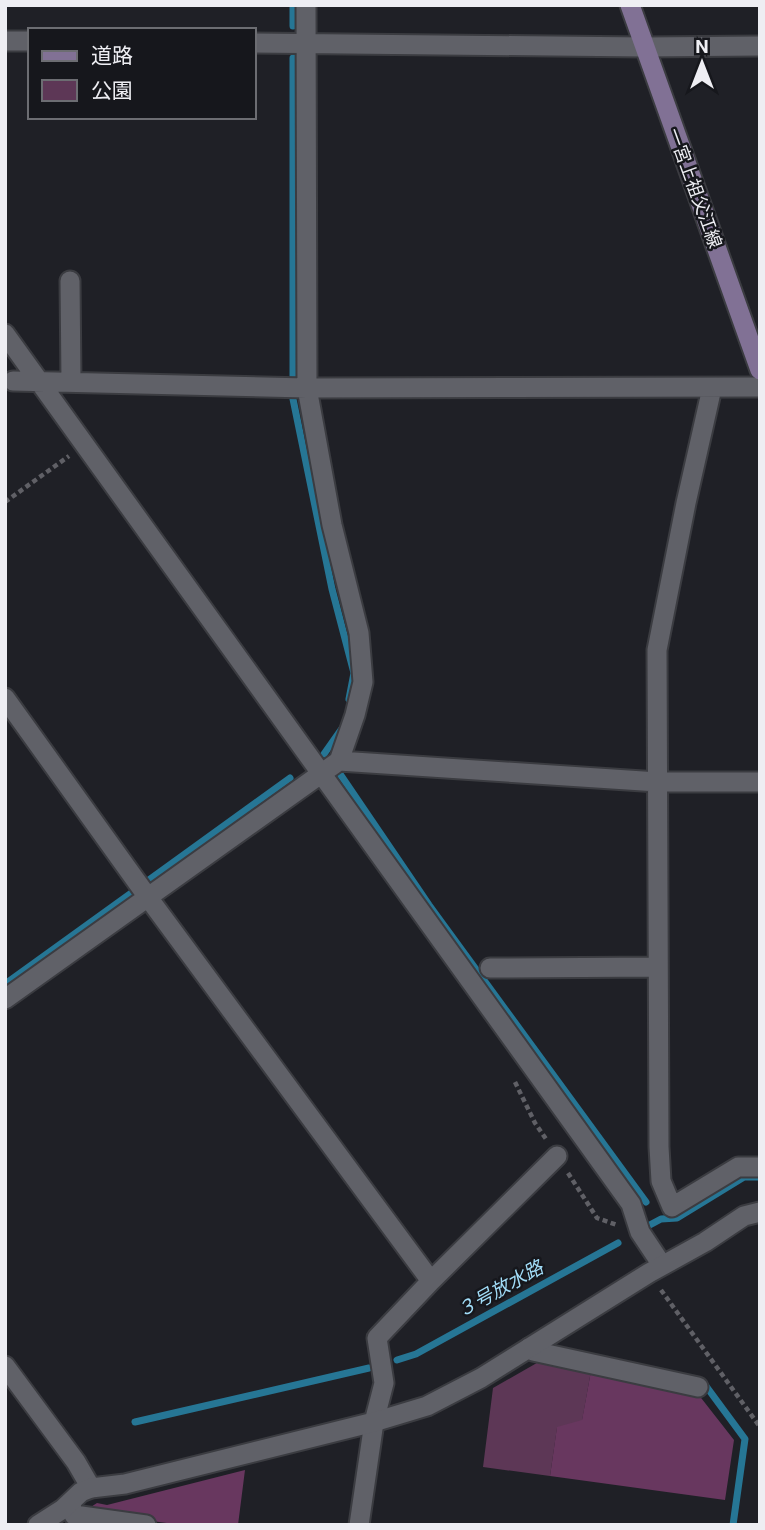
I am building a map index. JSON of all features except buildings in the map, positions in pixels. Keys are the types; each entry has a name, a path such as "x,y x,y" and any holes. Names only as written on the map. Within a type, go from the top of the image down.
{"main road":[{"name":"一宮上祖父江線","path":"630,5 754,336 760,370"}],"street":[{"path":"5,999 339,761 355,715 363,682 359,633 332,526 307,388 306,5"},
{"path":"5,41 28,41"},
{"path":"256,43 760,46"},
{"path":"70,281 71,381"},
{"path":"5,334 631,1204 655,1269"},
{"path":"13,381 307,388 760,387"},
{"path":"712,388 657,650 661,1181 672,1207 738,1167 760,1167"},
{"path":"5,698 147,897 431,1281"},
{"path":"339,761 658,782 760,782"},
{"path":"490,968 659,967"},
{"path":"359,1525 374,1422 384,1382 377,1338 557,1156"},
{"path":"38,1525 90,1488 125,1484 374,1422 427,1406 481,1378 744,1216 760,1212"},
{"path":"529,1348 698,1387"},
{"path":"5,1366 76,1462 90,1488"},
{"path":"70,1503 74,1515 146,1525"}],"path":[{"path":"5,502 69,456"},
{"path":"655,1269 760,1427"}],"green space":[{"path":"542,1360 591,1371 582,1421 557,1428 550,1476 483,1467 493,1388"}],"shaded area":[{"path":"591,1371 698,1394 734,1440 725,1500 550,1476 557,1427 582,1420"},
{"path":"245,1470 238,1525 182,1525 83,1512 97,1503 107,1505"}],"waterway":[{"path":"293,5 293,26"},
{"path":"293,58 293,376"},
{"path":"293,399 332,589 354,673 349,699"},
{"path":"324,754 343,727"},
{"path":"340,774 429,905 646,1202"},
{"path":"146,882 290,778"},
{"path":"5,984 134,891"},
{"name":"３号放水路","path":"646,1227 661,1219 677,1218 744,1177 760,1177"},
{"name":"３号放水路","path":"397,1360 416,1354 618,1243"},
{"name":"３号放水路","path":"135,1422 369,1368"},
{"path":"703,1382 745,1439 733,1525"}]}
